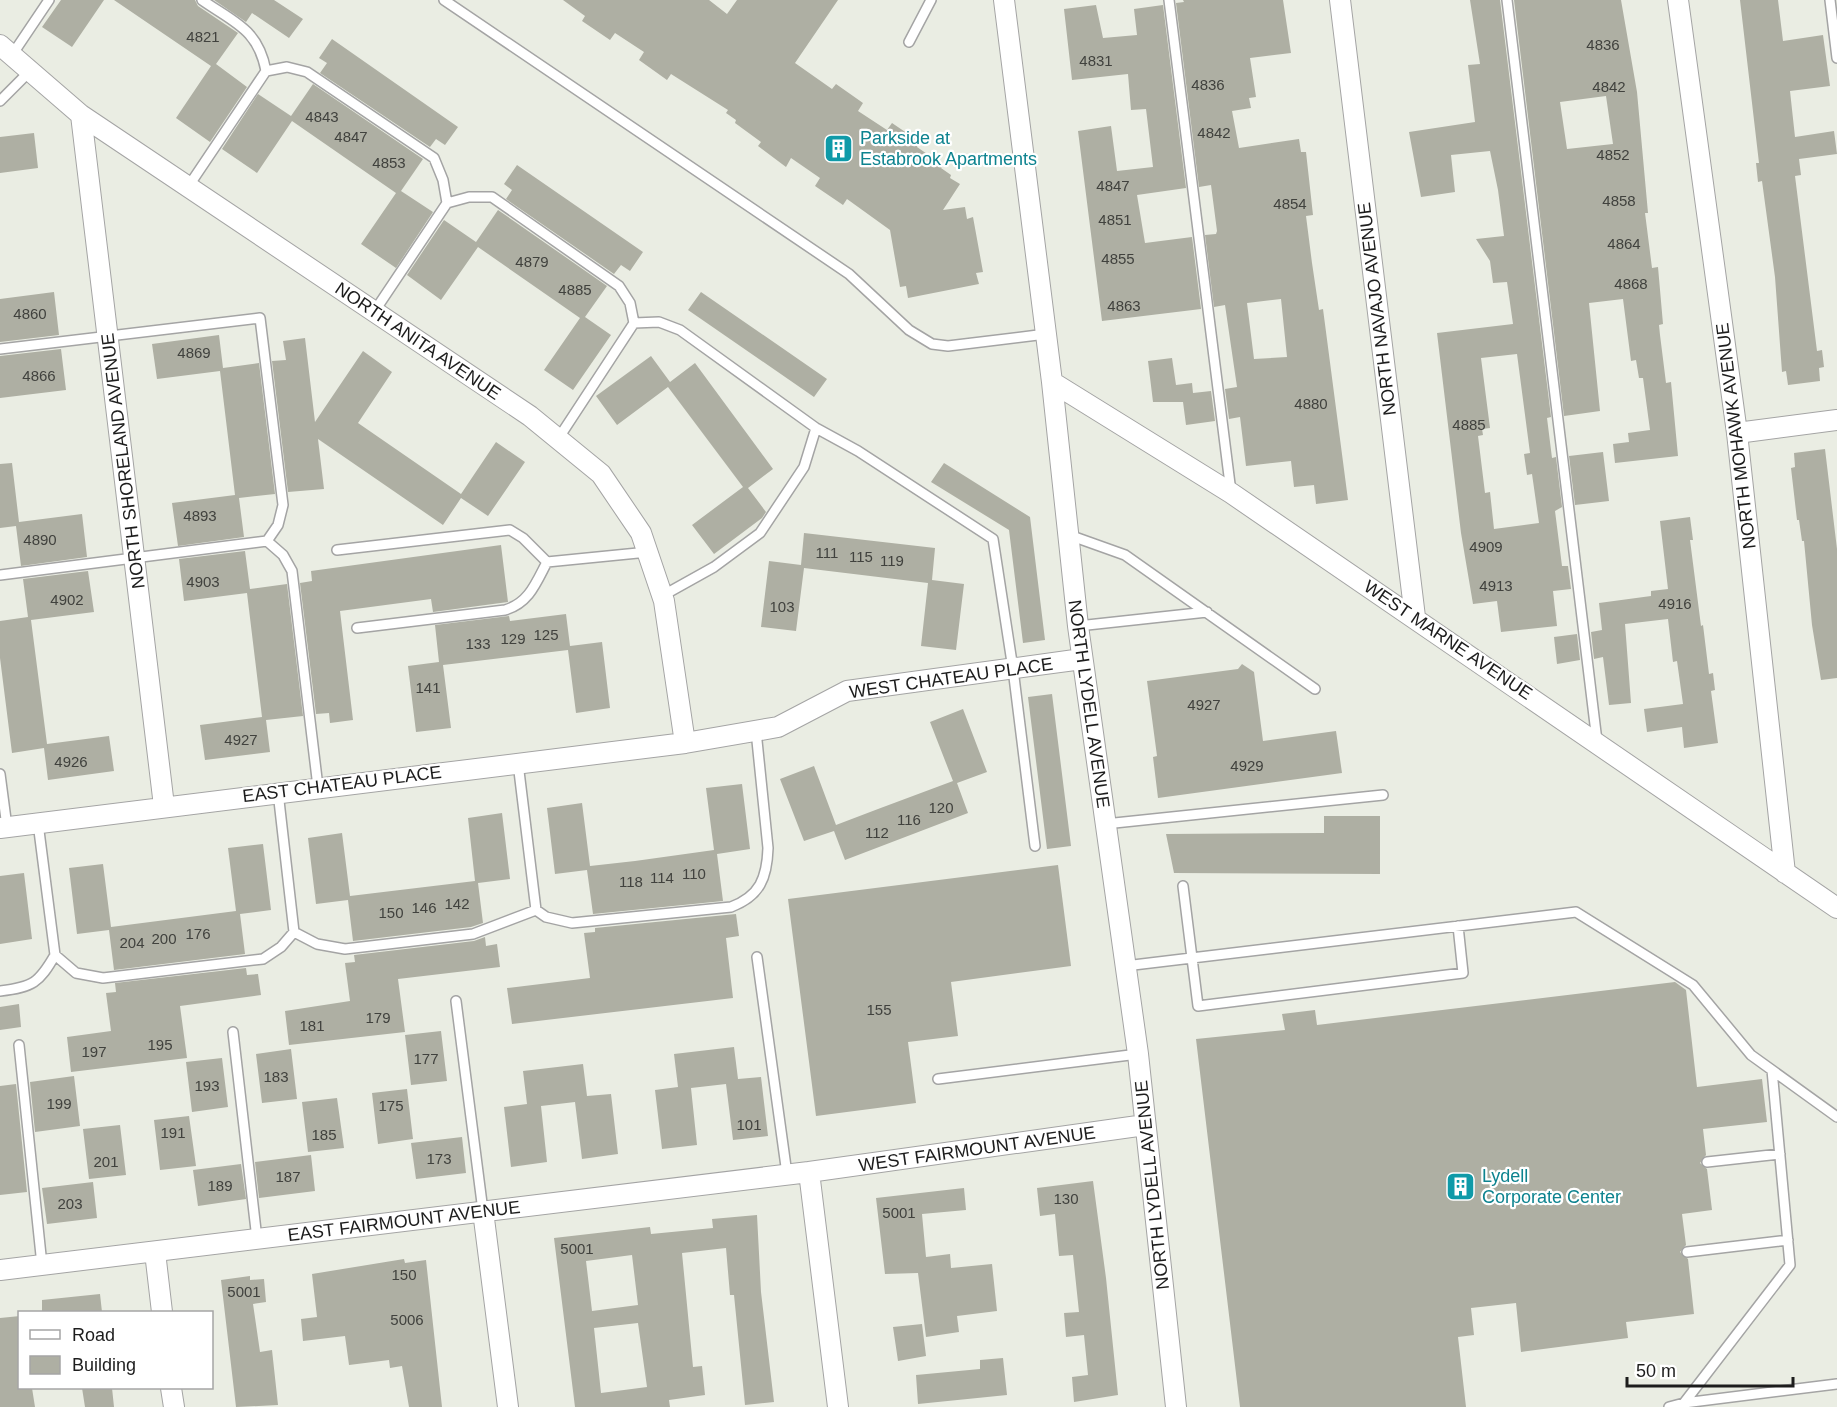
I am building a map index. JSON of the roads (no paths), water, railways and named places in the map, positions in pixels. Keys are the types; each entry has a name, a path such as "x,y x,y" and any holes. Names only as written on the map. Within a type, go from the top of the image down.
{"street":[{"name":"NORTH LYDELL AVENUE","path":"1004,0 1052,382 1082,659 1138,1054 1176,1407"},
{"name":"NORTH NAVAJO AVENUE","path":"1340,0 1415,617"},
{"name":"NORTH MOHAWK AVENUE","path":"1678,0 1737,433 1785,873"},
{"name":"NORTH ANITA AVENUE","path":"6,50 81,116 530,416 601,474 641,533 662,596 685,743"},
{"name":"NORTH SHORELAND AVENUE","path":"81,116 165,806"},
{"name":"WEST MARNE AVENUE","path":"1052,382 1232,493 1837,908"},
{"path":"1737,433 1837,420"},
{"name":"WEST CHATEAU PLACE","path":"685,743 778,727 847,691 1082,659"},
{"name":"EAST CHATEAU PLACE","path":"3,827 685,743"},
{"name":"WEST FAIRMOUNT AVENUE","path":"808,1172 1145,1125"},
{"path":"808,1172 838,1407"},
{"name":"EAST FAIRMOUNT AVENUE","path":"0,1270 808,1172"},
{"path":"483,1211 508,1407"},
{"path":"154,1252 162,1311"},
{"path":"171,1389 174,1407"}],"lane":[{"path":"6,50 49,0"},
{"path":"188,187 266,71 263,52 254,36 202,0"},
{"path":"444,0 849,274 909,330 932,344 948,346 1046,334"},
{"path":"909,42 931,0"},
{"path":"1169,0 1232,493"},
{"path":"1507,0 1597,743"},
{"path":"1830,0 1837,58"},
{"path":"266,71 287,68 307,72 434,158 443,180 447,203"},
{"path":"0,101 30,71"},
{"path":"374,312 447,203 469,197 492,197 619,286 630,303 634,322 558,439"},
{"path":"0,349 261,318 284,505 278,525 267,541"},
{"path":"634,322 659,322 680,330 816,428 858,451 993,539 1013,669 1035,846"},
{"path":"662,596 714,567 760,533 804,467 816,428"},
{"path":"337,550 510,530 523,538 547,562"},
{"path":"1069,536 1125,555 1315,689"},
{"path":"0,575 267,541 283,555 292,571 318,787"},
{"path":"547,562 648,552"},
{"path":"357,628 505,610 519,606 534,587 547,562"},
{"path":"1078,626 1207,612"},
{"path":"518,763 536,910 546,917 572,923 731,907 754,896 768,864 756,731"},
{"path":"0,774 3,827"},
{"path":"56,955 76,973 103,978 263,959 281,947 294,932 278,792"},
{"path":"1106,824 1383,795"},
{"path":"0,991 18,988 42,977 56,955 38,823"},
{"path":"1183,886 1198,1006 1463,973 1458,926"},
{"path":"294,932 317,944 345,949 473,934 536,910"},
{"path":"1125,966 1576,912 1693,985 1751,1055 1837,1117"},
{"path":"757,957 787,1174"},
{"path":"456,1001 483,1211"},
{"path":"233,1032 257,1239"},
{"path":"19,1045 42,1265"},
{"path":"938,1079 1138,1054"},
{"path":"1684,1403 1790,1265 1772,1070"},
{"path":"1707,1162 1780,1154"},
{"path":"1687,1251 1788,1240"},
{"path":"1669,1407 1684,1403 1837,1384"}],"place":[{"name":"Parkside at Estabrook Apartments","path":"839,148"},
{"name":"Lydell Corporate Center","path":"1461,1186"}]}
